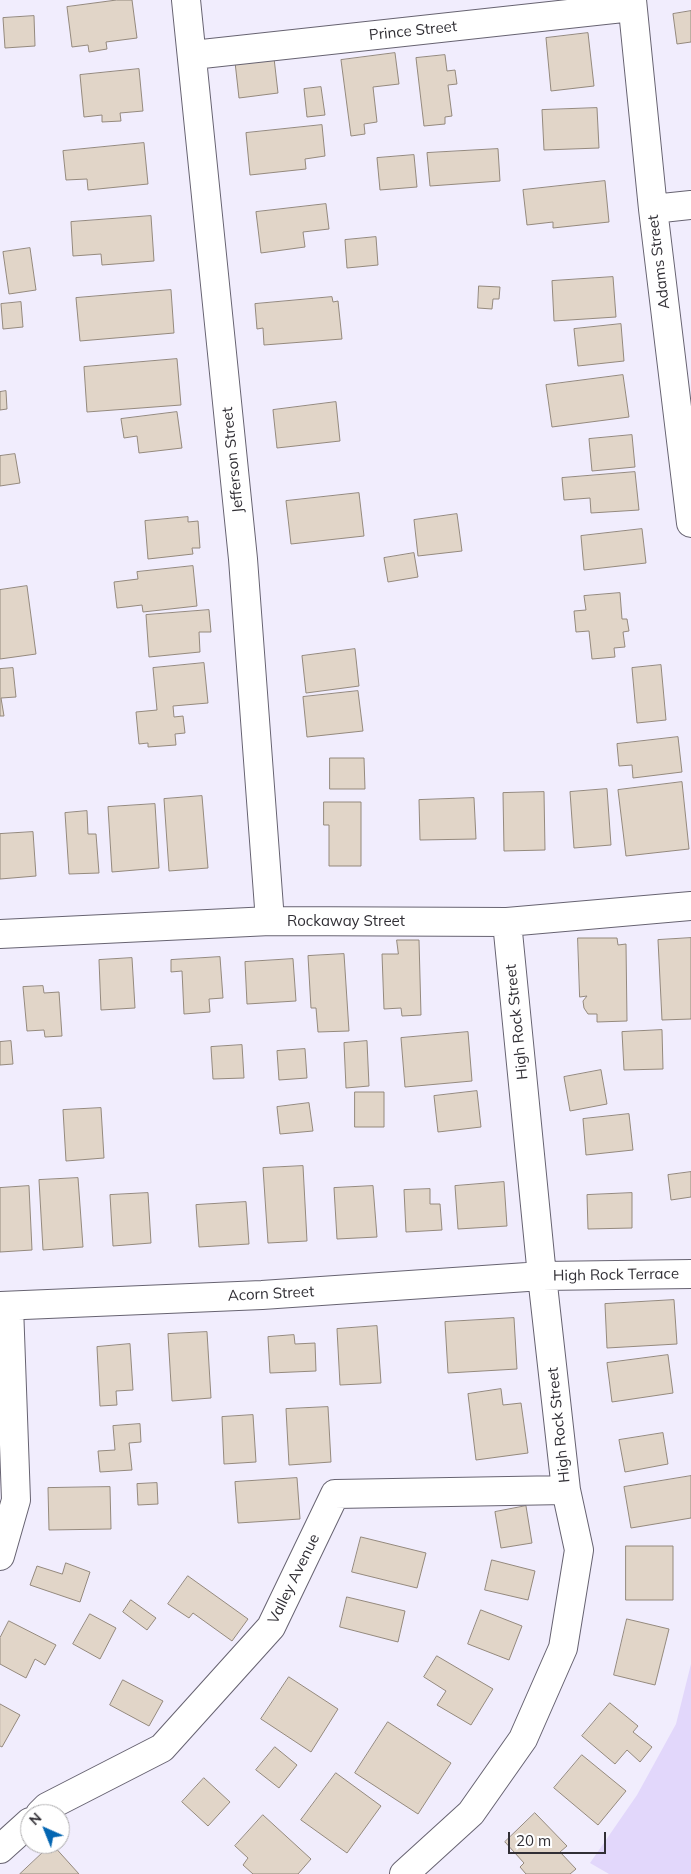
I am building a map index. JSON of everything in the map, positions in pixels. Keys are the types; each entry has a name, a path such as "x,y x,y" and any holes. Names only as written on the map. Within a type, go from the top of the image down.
{"street":[{"name":"Jefferson Street","path":"186,0 243,559 270,921"},
{"name":"Prince Street","path":"192,55 632,3"},
{"name":"Adams Street","path":"632,3 653,209 691,523"},
{"path":"653,209 691,205"},
{"name":"Rockaway Street","path":"0,934 270,921 507,922 691,906"},
{"name":"High Rock Street","path":"404,1874 471,1813 523,1738 563,1648 579,1550 566,1490 542,1276 507,922"},
{"name":"High Rock Terrace","path":"542,1276 691,1274"},
{"name":"Acorn Street","path":"5,1306 262,1295 542,1276"},
{"path":"0,1556 16,1500 5,1306"},
{"name":"Valley Avenue","path":"53,1804 162,1748 271,1627 335,1494 566,1490"},
{"path":"0,1849 20,1831"}],"shaded area":[{"path":"691,1664 691,1874 609,1874 590,1863 637,1795 676,1724"}],"building":[{"path":"117,0 132,0 137,38 106,42 107,49 89,52 88,45 72,47 67,7"},
{"path":"691,11 691,42 677,44 673,14"},
{"path":"34,16 35,46 5,48 3,18"},
{"path":"588,33 594,86 551,91 546,38"},
{"path":"395,53 399,84 373,87 377,122 364,124 365,134 351,136 341,60"},
{"path":"445,55 447,71 455,70 457,84 448,85 452,116 445,117 445,124 424,126 416,58"},
{"path":"274,58 278,93 239,98 235,62"},
{"path":"139,69 143,111 120,113 121,121 102,122 102,115 84,117 80,75"},
{"path":"321,87 325,115 307,117 304,89"},
{"path":"597,108 599,148 544,150 542,110"},
{"path":"322,125 325,156 305,159 306,169 250,175 246,133"},
{"path":"144,143 148,184 88,190 87,179 66,180 63,151"},
{"path":"498,149 500,181 430,186 427,153"},
{"path":"414,155 417,187 380,190 377,158"},
{"path":"605,181 609,222 553,228 553,222 527,225 523,190"},
{"path":"326,204 329,229 303,232 305,247 261,253 256,212"},
{"path":"151,216 154,261 102,265 101,254 73,256 71,222"},
{"path":"376,237 378,265 347,268 345,240"},
{"path":"30,248 36,290 9,294 3,252"},
{"path":"613,277 616,317 554,321 552,281"},
{"path":"479,286 500,287 499,299 493,299 492,309 478,308"},
{"path":"171,290 174,333 80,341 76,298"},
{"path":"332,297 333,302 338,301 342,339 264,345 263,328 257,329 255,304"},
{"path":"21,302 23,327 3,329 1,304"},
{"path":"621,324 624,361 578,366 574,329"},
{"path":"177,359 181,405 87,412 84,367"},
{"path":"623,375 629,417 552,427 546,385"},
{"path":"6,391 7,409 0,410 0,392"},
{"path":"336,402 340,441 277,448 273,410"},
{"path":"177,412 182,448 139,453 137,436 124,438 121,419"},
{"path":"632,435 635,467 592,471 589,439"},
{"path":"15,454 20,483 0,486 0,456"},
{"path":"635,472 639,510 591,513 590,498 564,500 562,478"},
{"path":"359,493 364,536 291,544 286,501"},
{"path":"457,514 462,551 418,556 414,520"},
{"path":"188,517 188,522 198,521 200,548 192,548 193,554 148,559 145,521"},
{"path":"642,529 646,563 584,570 581,536"},
{"path":"414,553 418,577 388,582 384,558"},
{"path":"193,566 197,606 143,612 142,605 117,608 114,582 138,579 137,572"},
{"path":"27,586 36,654 0,659 0,590"},
{"path":"620,593 622,619 627,619 629,631 623,632 625,647 614,648 615,657 592,659 589,631 576,632 574,611 586,610 584,596"},
{"path":"209,610 211,632 199,632 200,652 149,657 146,615"},
{"path":"355,649 359,686 306,693 302,656"},
{"path":"204,663 208,703 173,706 174,717 183,716 185,733 175,734 176,745 148,747 148,743 139,744 136,712 157,710 153,668"},
{"path":"661,665 666,720 637,723 632,668"},
{"path":"13,668 16,697 1,698 4,716 0,716 0,669"},
{"path":"358,691 363,731 307,737 303,697"},
{"path":"678,737 682,772 633,778 632,765 619,766 617,744"},
{"path":"330,758 364,758 365,789 330,789"},
{"path":"682,782 689,849 626,856 618,790"},
{"path":"607,789 611,845 574,848 570,792"},
{"path":"544,792 545,850 504,851 503,793"},
{"path":"202,796 208,868 169,871 164,799"},
{"path":"474,798 476,839 420,840 419,800"},
{"path":"324,802 361,802 361,866 329,866 329,825 324,825"},
{"path":"155,804 159,868 112,872 108,807"},
{"path":"87,811 88,834 96,834 99,873 69,874 65,813"},
{"path":"33,832 36,876 0,879 0,834"},
{"path":"578,938 617,938 618,945 626,944 627,1021 597,1022 597,1014 588,1014 584,1008 583,1001 587,996 580,997"},
{"path":"691,938 691,1019 662,1020 658,940"},
{"path":"397,940 419,940 421,1015 402,1016 401,1008 384,1009 382,954 398,954"},
{"path":"344,954 349,1031 318,1032 316,1008 311,1008 308,956"},
{"path":"220,957 223,998 209,999 210,1012 184,1014 182,971 171,972 171,960"},
{"path":"132,958 135,1008 101,1010 99,960"},
{"path":"293,959 296,1001 247,1004 245,962"},
{"path":"43,986 44,993 59,992 62,1036 45,1037 44,1030 27,1031 23,987"},
{"path":"662,1030 663,1069 624,1070 622,1032"},
{"path":"468,1032 472,1081 405,1087 401,1038"},
{"path":"11,1041 13,1064 0,1065 0,1042"},
{"path":"367,1041 369,1086 346,1088 344,1043"},
{"path":"242,1045 244,1078 213,1079 211,1047"},
{"path":"305,1049 307,1078 279,1080 277,1051"},
{"path":"601,1070 607,1104 570,1111 564,1077"},
{"path":"477,1091 481,1127 438,1132 434,1096"},
{"path":"355,1092 384,1092 384,1127 355,1127"},
{"path":"309,1103 313,1131 280,1134 277,1107"},
{"path":"101,1108 104,1158 66,1161 63,1110"},
{"path":"629,1114 633,1150 586,1155 583,1119"},
{"path":"303,1166 307,1241 268,1243 263,1168"},
{"path":"691,1172 691,1197 671,1200 668,1175"},
{"path":"78,1178 83,1247 43,1250 39,1180"},
{"path":"504,1182 507,1226 458,1229 455,1186"},
{"path":"29,1186 32,1250 0,1252 0,1188"},
{"path":"373,1186 377,1237 337,1239 334,1188"},
{"path":"430,1189 430,1204 440,1204 442,1230 406,1232 404,1190"},
{"path":"148,1193 151,1243 113,1246 110,1195"},
{"path":"632,1193 632,1228 588,1229 587,1195"},
{"path":"246,1202 249,1244 199,1247 196,1205"},
{"path":"674,1300 677,1344 607,1348 605,1304"},
{"path":"514,1318 517,1369 448,1373 445,1322"},
{"path":"377,1326 381,1383 340,1385 337,1329"},
{"path":"207,1332 211,1398 172,1401 168,1334"},
{"path":"294,1335 295,1344 315,1343 316,1371 270,1373 268,1337"},
{"path":"130,1344 133,1390 116,1391 117,1405 100,1406 97,1347"},
{"path":"668,1355 673,1393 612,1402 607,1363"},
{"path":"501,1389 503,1405 521,1403 528,1453 476,1460 468,1394"},
{"path":"328,1407 331,1462 289,1465 286,1409"},
{"path":"253,1415 256,1462 224,1464 222,1417"},
{"path":"140,1424 141,1442 129,1443 132,1470 100,1472 98,1451 115,1450 113,1426"},
{"path":"663,1433 668,1464 625,1472 619,1440"},
{"path":"691,1476 691,1518 631,1528 624,1487"},
{"path":"297,1478 300,1519 238,1523 235,1482"},
{"path":"157,1483 158,1504 138,1505 137,1484"},
{"path":"110,1487 111,1529 49,1530 48,1488"},
{"path":"526,1506 532,1543 501,1548 495,1512"},
{"path":"361,1537 426,1553 417,1588 352,1572"},
{"path":"626,1546 673,1546 673,1600 626,1600"},
{"path":"492,1560 535,1571 528,1600 485,1590"},
{"path":"66,1563 90,1572 80,1602 30,1585 37,1566 62,1574"},
{"path":"188,1576 248,1619 232,1641 193,1613 189,1618 168,1604"},
{"path":"347,1597 405,1611 398,1642 340,1627"},
{"path":"131,1600 156,1618 147,1630 123,1612"},
{"path":"481,1610 522,1626 509,1660 468,1644"},
{"path":"90,1614 116,1628 100,1659 73,1644"},
{"path":"627,1619 669,1629 655,1685 614,1675"},
{"path":"9,1621 56,1645 45,1665 35,1659 26,1678 0,1664 0,1638"},
{"path":"437,1656 493,1689 471,1725 437,1705 446,1691 424,1677"},
{"path":"289,1677 338,1709 311,1752 261,1719"},
{"path":"123,1680 163,1701 149,1726 110,1705"},
{"path":"610,1703 638,1726 633,1732 652,1747 640,1762 627,1750 615,1764 582,1736"},
{"path":"0,1704 20,1715 2,1747 0,1746"},
{"path":"388,1722 451,1763 418,1814 355,1773"},
{"path":"275,1747 297,1765 279,1788 256,1770"},
{"path":"582,1755 626,1791 598,1825 554,1788"},
{"path":"336,1773 381,1806 347,1853 301,1820"},
{"path":"204,1778 230,1802 208,1826 182,1802"},
{"path":"535,1813 567,1846 560,1852 576,1869 570,1874 526,1874 520,1867 524,1863 505,1842"},
{"path":"263,1815 311,1859 298,1874 253,1874 243,1865 248,1858 235,1846"},
{"path":"41,1854 61,1854 79,1874 20,1874"}]}
